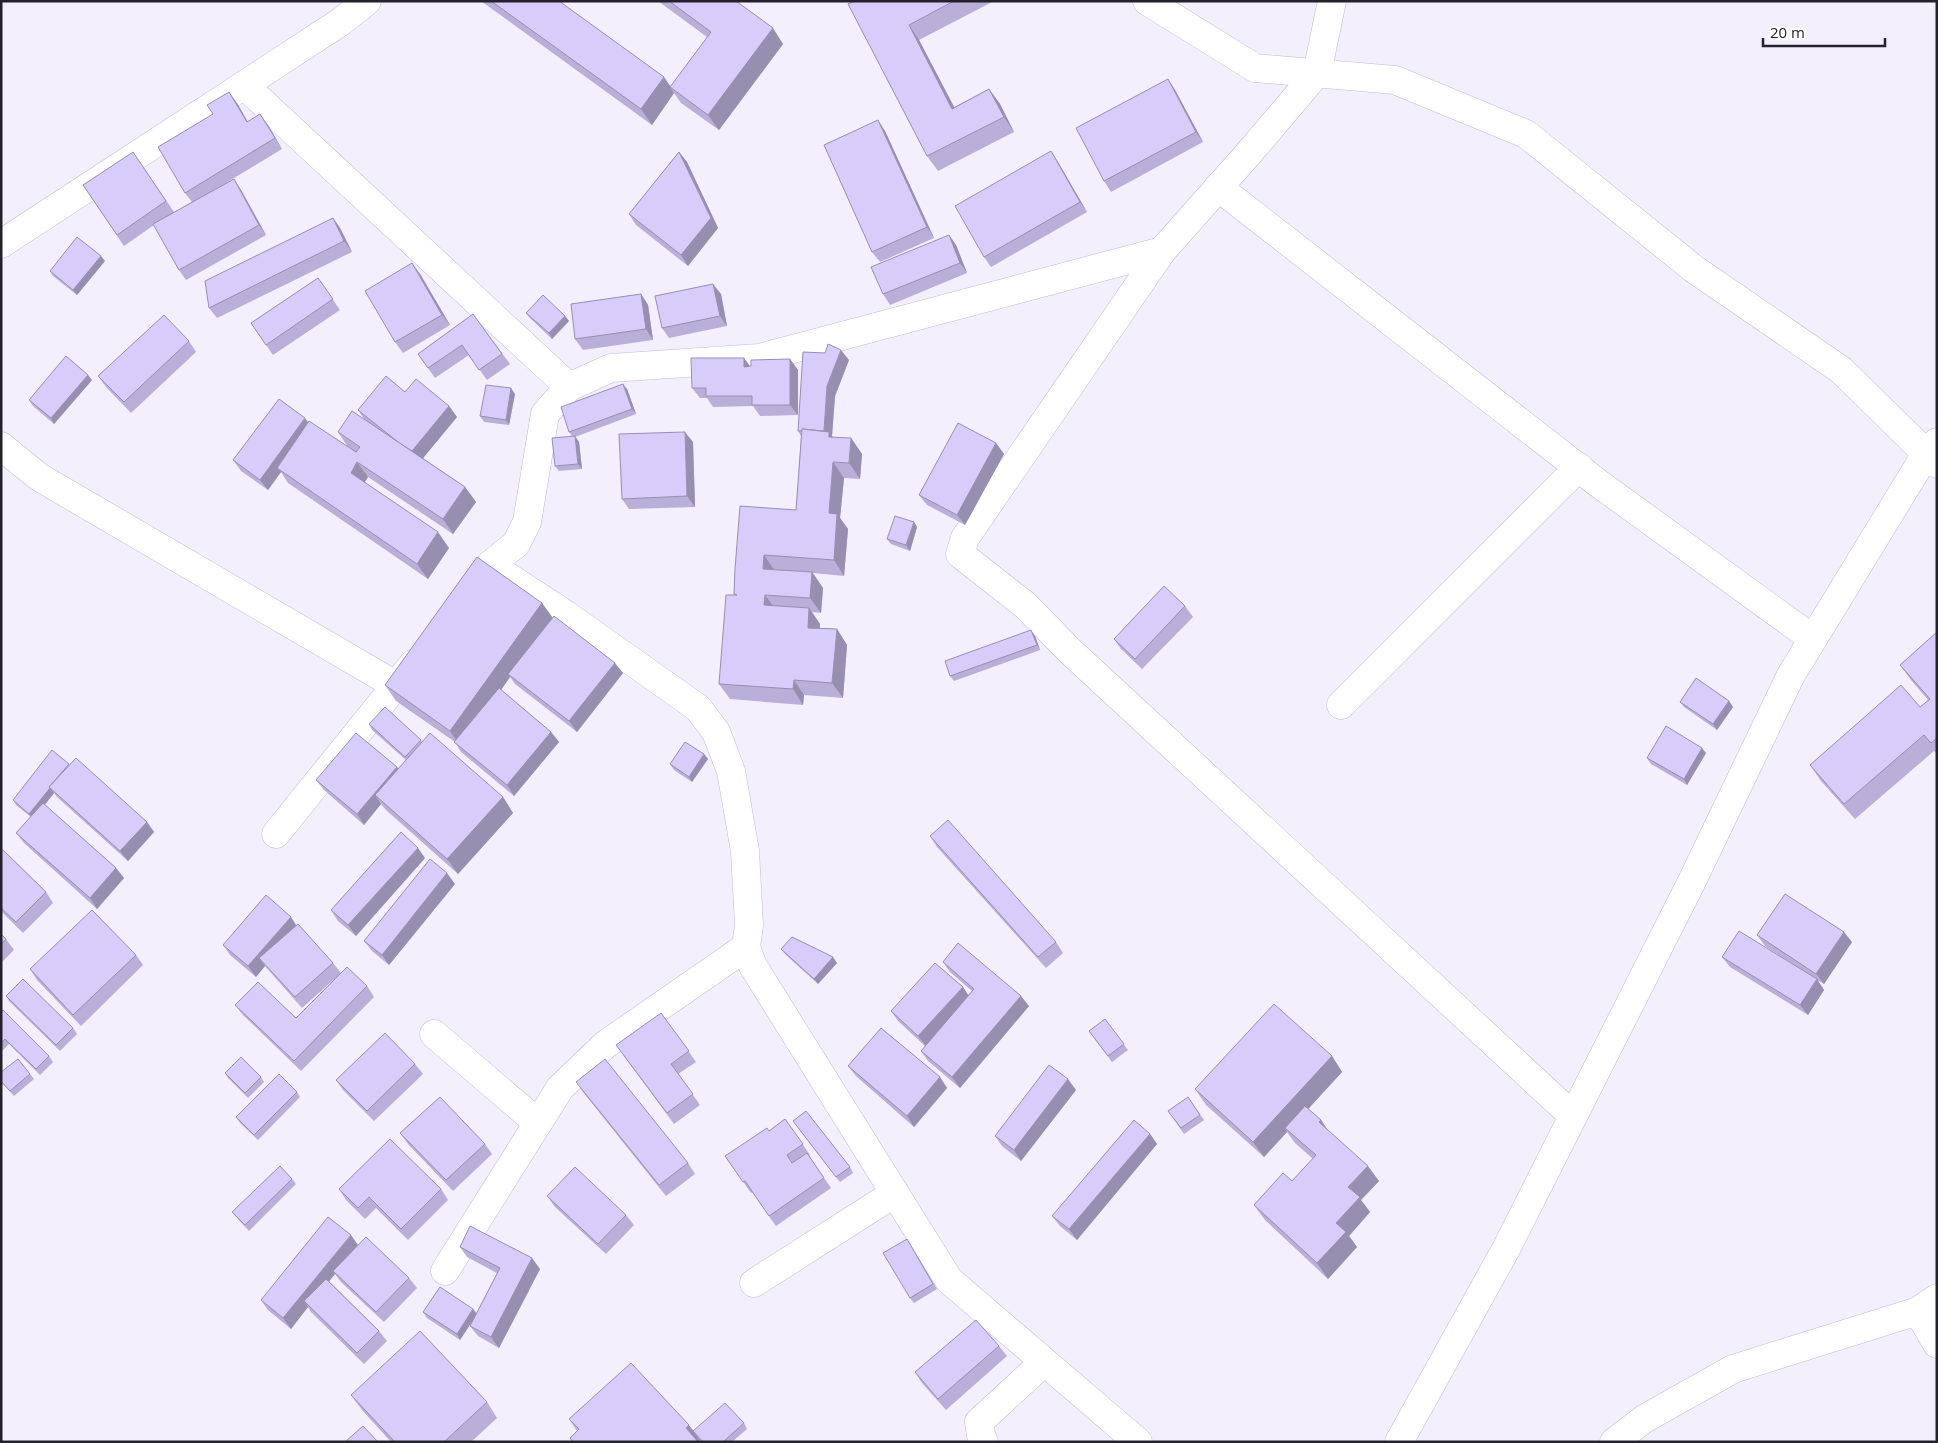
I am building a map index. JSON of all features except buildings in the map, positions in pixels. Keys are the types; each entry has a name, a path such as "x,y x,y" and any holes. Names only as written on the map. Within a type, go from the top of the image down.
{"street":[{"path":"1,244 342,21 367,1"},
{"path":"1147,1 1255,68 1395,80 1526,134 1694,269 1841,370 1933,454 1791,675 1692,881 1506,1248 1399,1442"},
{"path":"1332,1 1316,74 1162,251 965,538 960,554 1025,605 1070,651 1573,1116"},
{"path":"244,85 569,387"},
{"path":"1218,187 1579,467 1813,639"},
{"path":"449,618 490,565 516,544 528,522 545,414 569,387 611,368 759,358 1162,251"},
{"path":"1,446 39,477 397,686"},
{"path":"1341,705 1579,467"},
{"path":"490,565 565,614 698,708 716,732 731,771 745,851 749,925 746,947 753,966 949,1280 1138,1442"},
{"path":"276,834 426,648"},
{"path":"445,1272 560,1088 606,1044 746,947"},
{"path":"434,1034 538,1123"},
{"path":"754,1283 895,1193"},
{"path":"1614,1442 1644,1419 1733,1369 1928,1304 1937,1344"},
{"path":"984,1442 979,1422 1044,1362"}]}
